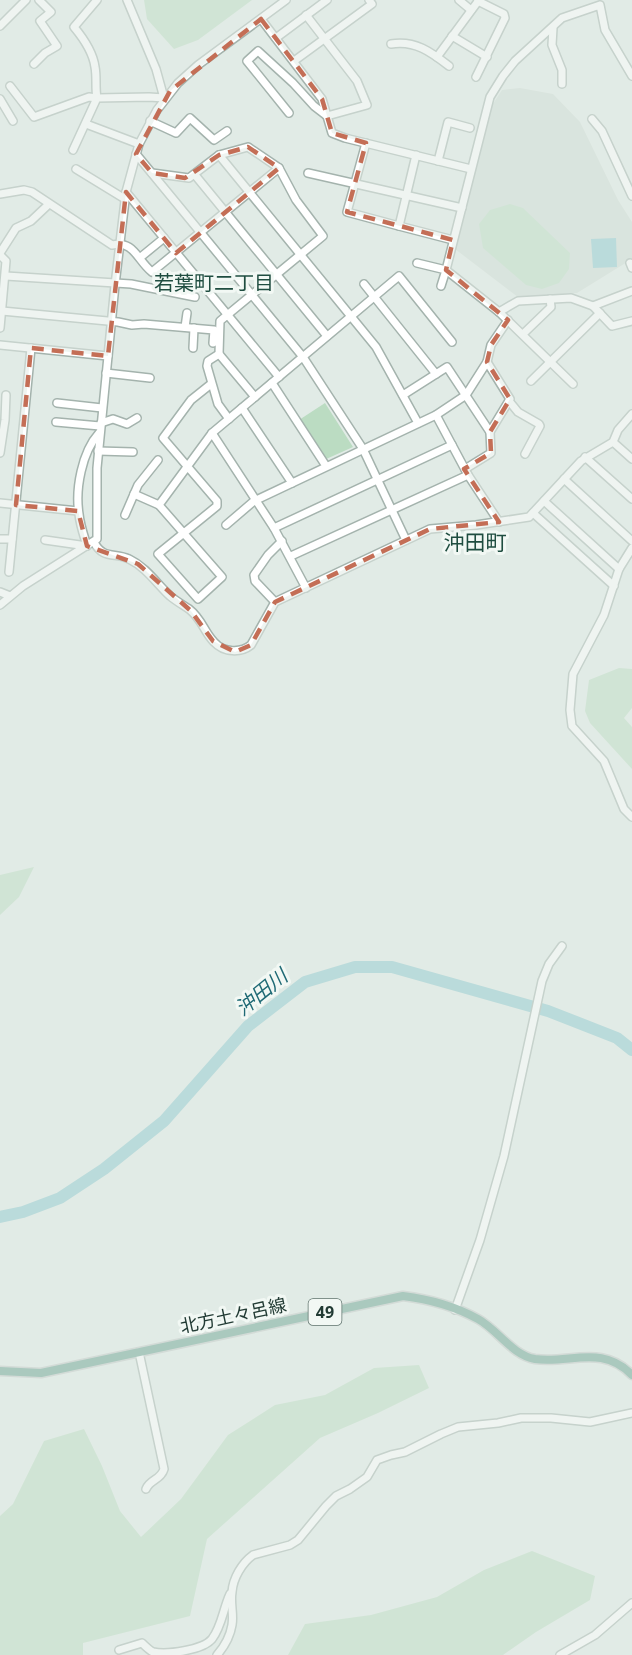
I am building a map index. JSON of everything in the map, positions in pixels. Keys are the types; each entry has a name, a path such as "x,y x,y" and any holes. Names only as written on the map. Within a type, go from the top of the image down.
{"main road":[{"name":"北方土々呂線","path":"0,1371 41,1372 403,1296 424,1298 478,1319 518,1352 535,1359 590,1356 603,1358 616,1363 632,1375"}],"street":[{"path":"34,64 45,53 57,46 40,21 51,12 39,0"},
{"path":"73,150 97,98 95,67 91,53 74,27 92,9 97,0"},
{"path":"127,0 156,69 164,98"},
{"path":"0,605 23,586 94,542 97,534 98,451 119,243 125,196 139,144 164,98 198,65 286,0"},
{"path":"276,38 327,0"},
{"path":"294,61 372,4 369,0"},
{"path":"459,0 471,10"},
{"path":"437,57 478,0 504,14 505,18 498,28 487,57 476,77"},
{"path":"0,26 23,1"},
{"path":"441,286 485,114 497,85 515,61 565,16 600,2 605,30 632,75"},
{"path":"306,15 357,81 367,105 327,116"},
{"path":"261,19 322,99 332,133 471,169"},
{"path":"553,28 552,45 562,70 562,84"},
{"path":"453,36 487,57"},
{"path":"391,44 417,45 449,66"},
{"path":"289,113 247,62 258,51 327,116"},
{"path":"10,86 34,117 88,97 164,98"},
{"path":"0,99 13,121"},
{"path":"150,121 176,133 190,118 214,140 227,131"},
{"path":"592,119 602,131 632,196"},
{"path":"438,161 448,122 471,128"},
{"path":"86,124 139,144"},
{"path":"366,143 347,212 453,240"},
{"path":"152,173 184,178 195,175 219,155 248,147 279,168 296,200 323,236 220,321 219,354 255,397"},
{"path":"136,153 303,357 363,449 406,540"},
{"path":"219,155 376,347 418,423"},
{"path":"399,226 416,155"},
{"path":"0,194 24,190 32,192 112,245 119,243 128,245 152,272 279,168"},
{"path":"76,169 125,196 164,238 279,377"},
{"path":"308,173 462,208"},
{"path":"195,175 327,336"},
{"path":"0,328 6,261 0,254 16,228 31,221 49,204"},
{"path":"142,256 164,238"},
{"path":"417,263 446,270 508,320 573,384"},
{"path":"6,276 150,287 195,297"},
{"path":"159,505 212,433 399,276 452,342"},
{"path":"364,284 436,374"},
{"path":"593,306 632,291"},
{"path":"499,312 518,301 571,298 593,306 612,326 632,321"},
{"path":"523,334 551,307 550,299"},
{"path":"2,311 112,321 137,326 144,324 214,330 213,343"},
{"path":"185,327 187,313"},
{"path":"531,381 600,314"},
{"path":"226,525 257,500 436,415 466,395 487,362 491,345 508,320"},
{"path":"193,348 194,328"},
{"path":"0,345 108,356"},
{"path":"9,572 31,348"},
{"path":"219,354 208,361 207,366 218,404 229,418"},
{"path":"487,362 510,399 509,401 518,412 540,426 525,454"},
{"path":"291,556 466,472 491,453 490,432 447,367 403,395"},
{"path":"106,373 150,378"},
{"path":"272,383 326,466"},
{"path":"134,494 159,505 184,533 222,577 198,599 158,554 184,533 217,506 217,501 164,438 191,400 212,384"},
{"path":"0,453 6,395"},
{"path":"490,432 509,401"},
{"path":"57,403 102,408"},
{"path":"243,408 292,483"},
{"path":"436,415 466,472 499,522"},
{"path":"94,542 105,554 128,558 138,564 171,597 197,616 213,641 235,652 251,645 275,602 430,529 528,518 585,457 613,442 618,430 631,417"},
{"path":"87,546 78,511 79,482 84,462 100,427 113,419 127,424 137,418"},
{"path":"56,422 100,427"},
{"path":"212,433 282,541 306,588"},
{"path":"613,442 632,459"},
{"path":"274,528 452,445"},
{"path":"98,451 133,452"},
{"path":"585,457 632,499"},
{"path":"125,516 138,485 158,460"},
{"path":"564,479 632,541"},
{"path":"544,501 619,569"},
{"path":"0,503 78,511"},
{"path":"533,513 614,586"},
{"path":"0,539 12,539"},
{"path":"45,540 87,546"},
{"path":"275,602 255,582 254,575 268,555 282,541"},
{"path":"632,548 619,569 604,615 572,677 571,723 604,761 624,809 632,818"},
{"path":"0,592 10,596"},
{"path":"455,1310 480,1240 504,1156 542,983 549,964 562,946"},
{"path":"139,1352 164,1468 160,1477 150,1482 146,1489"},
{"path":"119,1650 142,1643 154,1652 168,1654 205,1646 219,1626 236,1576 249,1558 290,1545 297,1540 336,1496 367,1477 377,1460 405,1452 458,1427 521,1418 590,1422 632,1413"},
{"path":"217,1655 224,1646 232,1625 231,1592"},
{"path":"560,1655 596,1635 632,1603"}],"highlighted area":[{"path":"261,19 322,99 332,133 366,143 347,212 453,240 446,270 508,320 491,345 487,362 510,399 490,432 491,453 464,469 499,522 430,529 275,602 251,645 235,652 213,641 191,611 138,564 87,546 78,511 16,505 31,348 108,356 126,192 176,253 279,168 248,147 219,155 185,178 152,173 136,154 170,91"}],"shaded area":[{"path":"520,88 553,94 580,122 618,200 632,222 632,259 577,293 518,297 455,249 491,107 502,90"}],"green space":[{"path":"144,0 252,0 198,40 174,49 147,19"},
{"path":"510,204 523,208 570,253 569,269 559,283 542,289 526,285 483,248 479,224 490,210"},
{"path":"325,403 353,447 324,460 299,420"},
{"path":"619,668 632,669 632,708 624,718 632,727 632,769 590,723 585,711 589,680"},
{"path":"34,867 19,897 0,915 0,875"},
{"path":"419,1365 429,1388 320,1438 207,1539 190,1616 83,1643 83,1655 0,1655 0,1516 13,1504 44,1441 84,1429 120,1511 141,1537 181,1499 228,1435 275,1405 325,1395 374,1368"},
{"path":"532,1551 595,1576 590,1600 536,1632 503,1655 288,1655 305,1624 371,1615 437,1597 484,1570"}],"water":[{"path":"616,238 617,267 593,268 591,239"}],"waterway":[{"name":"沖田川","path":"0,1217 23,1212 60,1198 104,1169 164,1121 248,1026 305,982 355,967 392,967 548,1011 617,1038 632,1050"}],"district":[{"name":"若葉町二丁目","path":"214,282"},
{"name":"沖田町","path":"475,542"}]}
